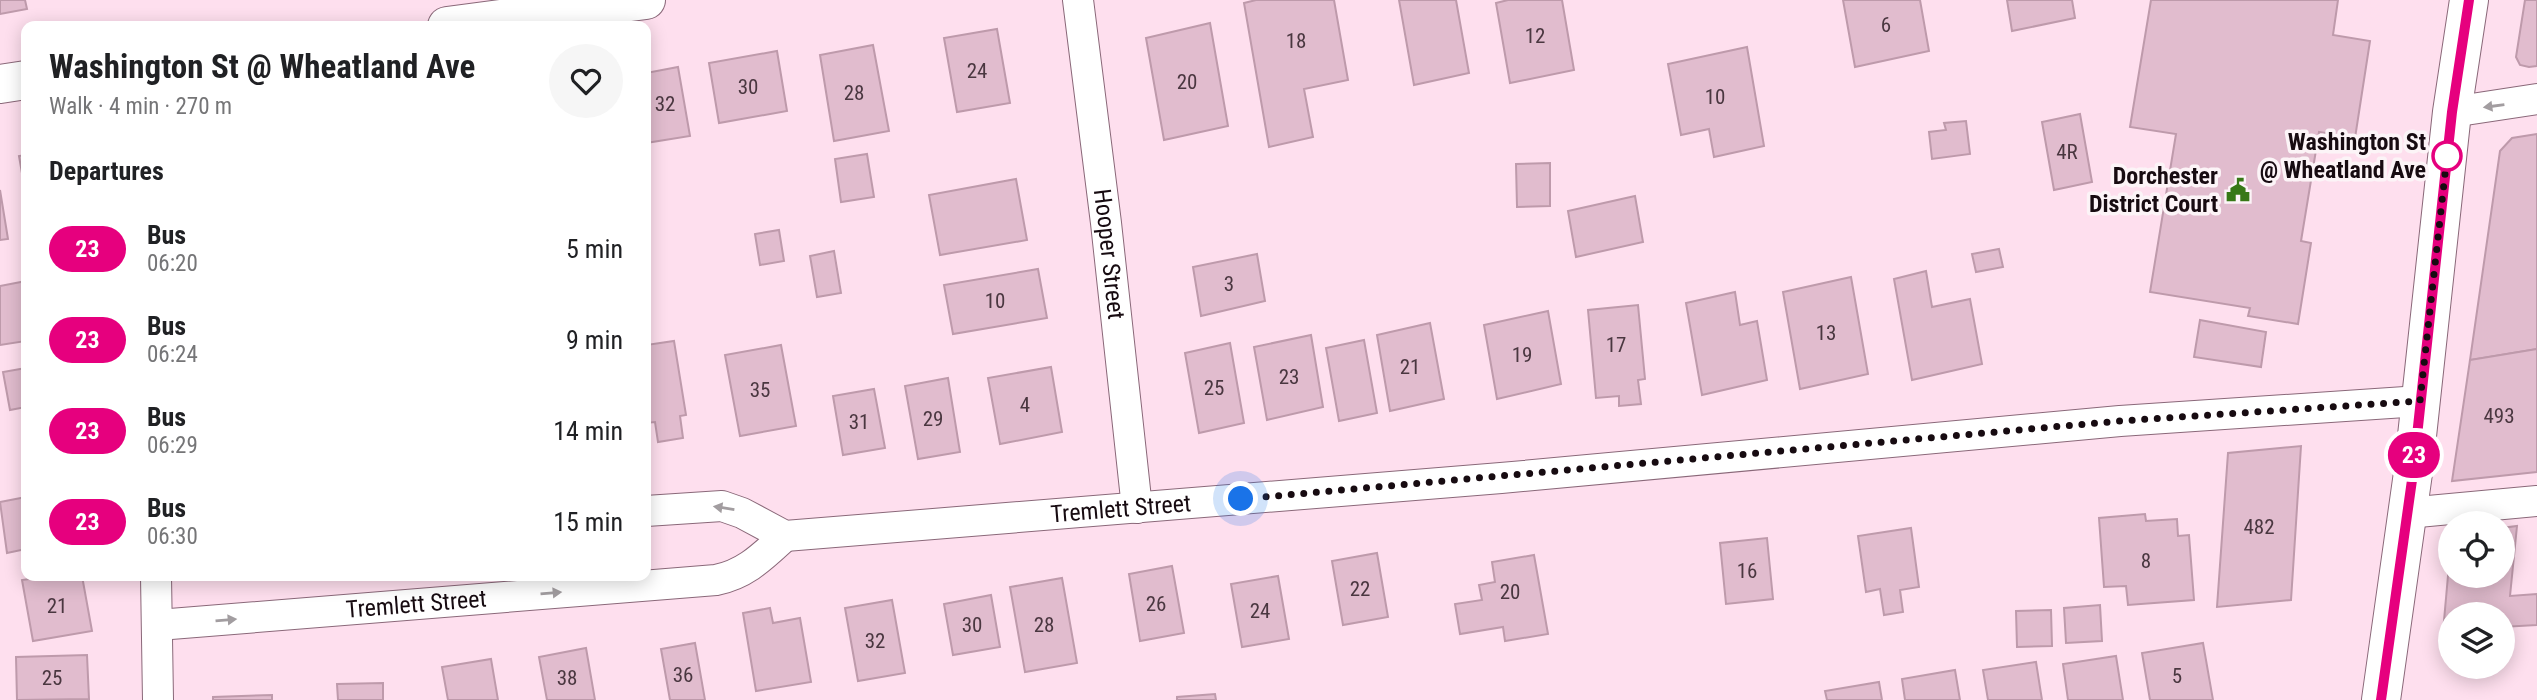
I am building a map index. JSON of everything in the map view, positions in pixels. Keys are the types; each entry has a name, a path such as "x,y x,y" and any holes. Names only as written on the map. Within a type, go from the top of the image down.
{"main road":[{"path":"471,21 537,7 646,0"},
{"path":"2381,700 2407,513 2452,112 2469,0"},
{"path":"0,84 21,81"}],"street":[{"name":"Hooper Street","path":"1078,0 1137,508"},
{"path":"2452,112 2537,99"},
{"name":"Tremlett Street","path":"651,581 727,578 748,568 785,536 1488,479 2120,421 2420,401"},
{"path":"2407,513 2537,502"},
{"path":"651,511 722,506 742,513 785,536"},
{"path":"156,581 158,700"},
{"name":"Tremlett Street","path":"158,625 504,586 643,581"}],"building":[{"path":"0,0 25,0 27,9 0,14"},
{"path":"1256,0 1334,0 1348,80 1304,89 1313,137 1269,147 1244,3"},
{"path":"1399,0 1456,0 1469,73 1414,85"},
{"path":"1508,0 1562,0 1574,70 1510,83 1496,3"},
{"path":"1843,0 1920,0 1929,51 1855,67"},
{"path":"2007,0 2072,0 2075,18 2012,31"},
{"name":"Dorchester District Court","path":"2151,0 2338,0 2333,35 2370,41 2355,138 2319,132 2301,241 2311,243 2298,324 2248,316 2250,308 2150,292 2176,134 2130,127"},
{"path":"2525,0 2537,0 2537,66 2529,67 2520,65 2516,57"},
{"path":"1210,23 1228,126 1164,140 1146,38"},
{"path":"997,29 1010,103 957,112 944,38"},
{"path":"873,45 889,131 834,141 820,55"},
{"path":"1747,47 1764,146 1714,157 1709,129 1681,135 1668,64"},
{"path":"777,51 787,111 719,123 709,63"},
{"path":"678,67 690,136 651,142 651,72"},
{"path":"2080,114 2092,182 2054,190 2042,122"},
{"path":"1966,121 1970,154 1932,159 1929,132 1946,130 1944,123"},
{"path":"2537,134 2537,349 2470,360 2500,151 2512,138"},
{"path":"867,154 874,197 841,202 835,159"},
{"path":"1550,163 1550,206 1517,207 1516,164"},
{"path":"1016,179 1027,240 940,255 929,195"},
{"path":"0,190 8,239 0,240"},
{"path":"1635,196 1643,242 1576,257 1568,211"},
{"path":"779,230 784,261 760,265 755,234"},
{"path":"1999,249 2003,267 1976,272 1972,254"},
{"path":"834,251 841,293 817,297 810,256"},
{"path":"1257,254 1265,301 1201,316 1193,267"},
{"path":"1038,269 1047,318 953,334 944,285"},
{"path":"1926,271 1932,307 1970,299 1982,364 1912,380 1894,279"},
{"path":"1851,277 1868,374 1800,389 1783,292"},
{"path":"21,282 21,342 0,345 0,286"},
{"path":"1735,292 1740,325 1757,321 1767,380 1702,395 1686,303"},
{"path":"1638,305 1645,379 1638,380 1641,404 1619,406 1619,396 1596,398 1588,310"},
{"path":"1548,311 1561,384 1497,399 1484,325"},
{"path":"2200,320 2266,332 2261,367 2194,357"},
{"path":"1430,323 1444,399 1390,411 1377,335"},
{"path":"1311,335 1323,407 1267,420 1254,347"},
{"path":"1364,340 1377,413 1339,421 1326,348"},
{"path":"674,341 686,415 680,416 683,438 658,442 655,422 651,422 651,344"},
{"path":"1230,343 1244,423 1199,433 1185,353"},
{"path":"781,345 796,426 740,436 725,355"},
{"path":"2537,349 2537,472 2452,481 2470,360"},
{"path":"1051,367 1062,432 1000,444 988,378"},
{"path":"21,369 21,408 10,410 3,372"},
{"path":"948,378 960,452 918,459 905,386"},
{"path":"874,389 885,448 843,455 833,396"},
{"path":"2301,446 2291,600 2217,607 2228,453"},
{"path":"21,498 21,550 7,553 0,502"},
{"path":"2145,514 2146,521 2177,519 2178,536 2189,535 2194,600 2128,605 2126,586 2104,587 2099,518"},
{"path":"1911,528 1919,587 1900,590 1903,612 1884,615 1880,589 1866,592 1858,536"},
{"path":"1767,538 1773,599 1726,604 1720,543"},
{"path":"1377,553 1388,617 1343,625 1332,561"},
{"path":"1534,555 1548,634 1505,641 1503,627 1460,634 1455,604 1482,600 1479,585 1495,582 1492,562"},
{"path":"1172,566 1184,633 1140,641 1129,574"},
{"path":"1278,576 1289,639 1242,647 1231,584"},
{"path":"1062,578 1077,663 1025,672 1010,587"},
{"path":"22,581 83,581 92,631 33,641"},
{"path":"2447,588 2511,588 2510,596 2537,594 2537,625 2515,626 2515,602 2446,602"},
{"path":"991,595 1000,647 953,655 944,604"},
{"path":"892,600 905,673 858,681 845,608"},
{"path":"2100,605 2102,641 2066,643 2064,608"},
{"path":"770,608 773,623 800,618 811,682 756,691 743,613"},
{"path":"2051,610 2052,646 2017,647 2016,611"},
{"path":"695,643 705,700 670,700 661,649"},
{"path":"2203,643 2213,700 2150,700 2142,653"},
{"path":"586,648 595,700 547,700 539,657"},
{"path":"87,655 89,699 17,700 16,657"},
{"path":"2116,656 2123,700 2068,700 2063,664"},
{"path":"491,659 498,700 448,700 442,667"},
{"path":"2036,662 2042,700 1988,700 1983,670"},
{"path":"1955,670 1960,700 1905,700 1902,679"},
{"path":"1879,682 1882,700 1827,700 1825,691"},
{"path":"383,683 383,700 338,700 337,684"},
{"path":"1215,694 1216,700 1177,700 1177,697"},
{"path":"272,695 272,700 213,700 213,697"}],"bus line":[{"name":"23","path":"2381,700 2413,473 2452,112 2469,0"}],"place":[{"name":"Washington St @ Wheatland Ave","path":"2447,156"},
{"name":"Dorchester District Court","path":"2238,190"}],"route":[{"path":"1241,499 1582,471 2120,421 2420,401 2447,156"}]}
